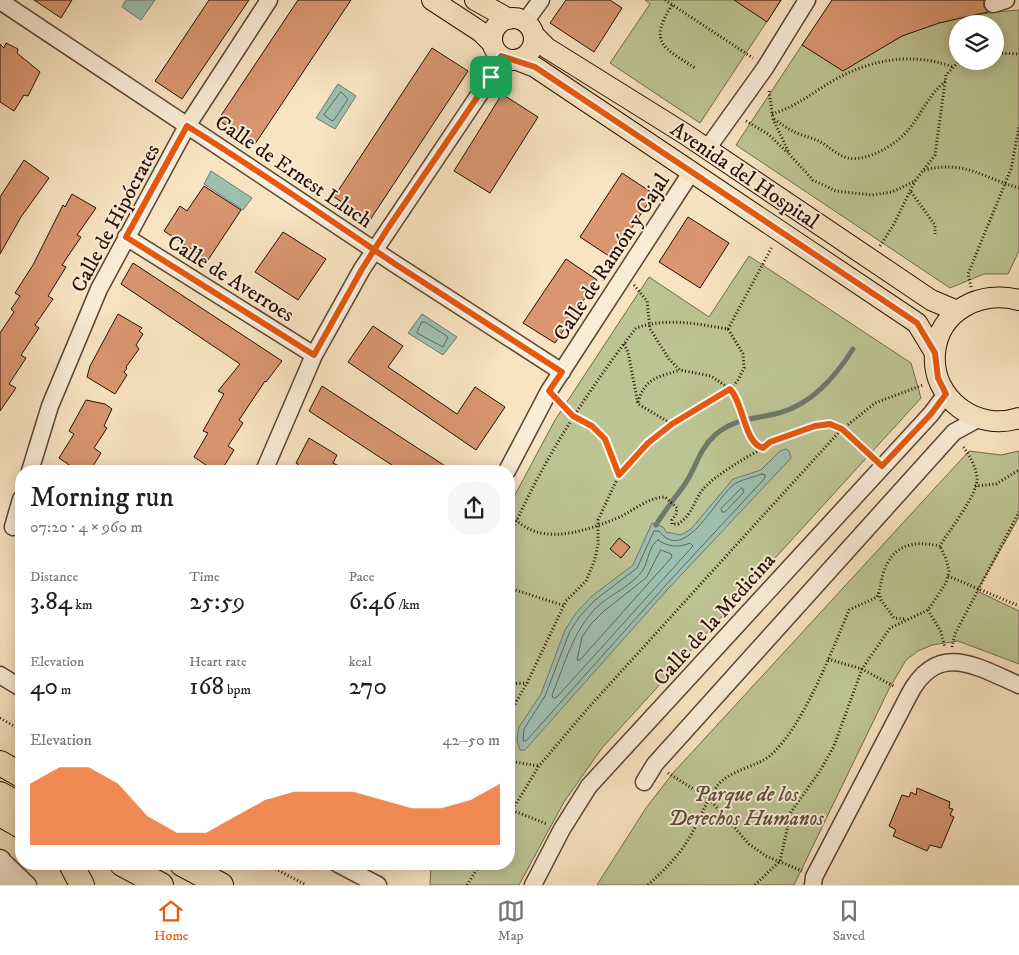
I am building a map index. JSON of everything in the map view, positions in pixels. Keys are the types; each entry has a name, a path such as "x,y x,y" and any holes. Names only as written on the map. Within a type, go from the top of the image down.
{"highway":[{"path":"0,763 15,772"},
{"path":"0,794 15,803"},
{"path":"0,814 15,823"},
{"path":"74,870 82,885"},
{"path":"133,870 161,885"},
{"path":"193,870 221,885"}],"main road":[{"name":"Avenida del Hospital","path":"432,0 481,32 503,53 535,67 917,323 935,353"},
{"name":"Avenida del Hospital","path":"476,0 523,25 548,48 707,149 931,300 966,306"},
{"path":"523,25 531,52 503,53 496,28 523,25"},
{"path":"1014,295 966,306 942,330 935,353 942,386 954,404 978,419 993,422 1019,418"}],"street":[{"name":"Calle de Hipócrates","path":"32,465 50,406 99,289 187,126 269,0"},
{"path":"523,25 541,0"},
{"path":"707,149 765,68 807,0"},
{"name":"Calle de Ernest Lluch","path":"3,4 562,372"},
{"path":"267,465 314,355 362,269 376,251 388,228 491,77 503,53"},
{"name":"Calle de Ramón y Cajal","path":"510,465 549,391 692,171"},
{"name":"Calle de Averroes","path":"126,237 314,355"},
{"name":"Calle de la Medicina","path":"532,885 589,786 931,414 942,386"},
{"path":"644,782 655,764 954,432 978,419"},
{"path":"814,881 909,695 926,670 943,663 969,663 1019,685"},
{"path":"0,674 15,684"},
{"path":"1,859 8,885"},
{"path":"1,859 28,885"},
{"path":"349,870 378,885"}],"path":[{"path":"665,0 765,68 773,119 790,155"},
{"path":"672,5 661,22 658,36 673,53 695,68"},
{"path":"1004,53 1019,54"},
{"path":"772,114 798,105 852,71 893,59 934,60 949,66"},
{"path":"867,257 883,243 915,181 935,155 946,75 950,70"},
{"path":"773,119 801,137 812,138 847,158 861,159 892,144 908,131 933,92 946,81"},
{"path":"733,113 768,134 813,180 836,190 872,195 892,192 915,181"},
{"path":"966,306 968,274 1006,184 1011,169 1019,127"},
{"path":"924,170 943,165 965,167 1019,188"},
{"path":"910,192 935,225 935,234"},
{"path":"515,705 528,684 566,601 586,582 595,559 598,520 619,475 648,443 672,424 730,389 744,368 743,354 728,329 731,320 781,231"},
{"path":"626,274 647,301 650,329 669,359 680,370"},
{"path":"728,329 671,321 650,323 636,328 573,416 528,494 516,520 532,532 567,534 616,519 653,498 664,497 677,508 672,524 678,524 692,512 697,498 708,484 770,442 815,426 830,424 842,429 882,466"},
{"path":"624,344 628,352 638,404 672,424"},
{"path":"638,404 642,390 651,380 680,370 711,376 730,389 735,395 743,412 750,439 756,446 763,448"},
{"path":"515,804 539,766 589,706 842,429 875,403 911,390 942,386"},
{"path":"549,391 573,416 592,426 605,439 619,475"},
{"path":"940,546 973,493 977,479 973,462 954,432"},
{"path":"976,486 996,484 1019,470"},
{"path":"948,663 955,634 1019,512"},
{"path":"648,885 670,864 689,839 709,799 719,784 742,768 771,755 791,732 828,659 849,610 877,597 884,573 891,558 903,547 916,543 940,546"},
{"path":"755,885 780,861 792,812 820,771 834,746 862,669 890,628 928,610 946,583 948,576 946,558 940,546"},
{"path":"948,576 1019,606"},
{"path":"515,590 565,606"},
{"path":"879,592 880,600 894,618 906,619"},
{"path":"928,610 941,632 948,663"},
{"path":"828,659 862,669 909,695"},
{"path":"515,684 528,684"},
{"path":"0,718 15,727"},
{"path":"515,763 539,766"},
{"path":"655,764 709,799 749,844 766,856 780,861 814,881"},
{"path":"515,814 562,830"},
{"path":"277,870 306,885"},
{"path":"467,885 476,870"}],"green space":[{"path":"645,0 781,0 700,123 610,63 650,4"},
{"path":"1019,10 1019,251 1008,274 984,274 950,288 736,145 802,45 861,59 902,36 949,21 949,70 1004,70 1004,15 974,15"},
{"path":"749,256 911,363 921,398 602,748 564,802 519,885 430,885 431,870 515,870 515,495 555,420 649,277 709,317"},
{"name":"Parque de los Derechos Humanos","path":"969,451 1001,455 1019,451 1019,517 977,591 1019,611 1019,664 958,641 932,645 918,651 906,660 889,689 794,885 597,885 646,808 673,773"}],"water":[{"path":"126,0 155,0 141,20 122,7"},
{"path":"338,84 356,96 335,129 316,118"},
{"path":"211,171 252,198 243,210 204,184"},
{"path":"422,314 457,337 443,355 408,333"},
{"path":"786,449 789,451 791,458 667,590 525,750 520,750 517,740 519,727 541,694 565,630 576,613 592,596 633,565 652,523 663,527 666,532 681,535 691,529 733,479 761,470 780,451"}],"building":[{"path":"34,0 72,0 61,18"},
{"path":"209,0 249,0 182,99 155,81"},
{"path":"298,0 351,0 255,144 218,120"},
{"path":"566,0 610,0 622,8 594,52 550,23"},
{"path":"734,0 781,0 767,22"},
{"path":"832,0 984,0 984,7 988,12 975,15 949,15 949,21 902,36 843,71 802,45"},
{"path":"6,43 18,49 17,53 40,72 28,96 24,95 14,111 0,102 0,44 4,48"},
{"path":"432,48 468,71 370,220 334,197"},
{"path":"502,94 538,117 490,193 454,171"},
{"path":"24,160 49,178 21,217 0,254 0,197"},
{"path":"622,173 654,194 612,258 580,237"},
{"path":"204,186 241,210 208,260 164,231 180,206 187,211"},
{"path":"72,194 96,208 77,235 81,237 62,265 66,267 48,296 53,299 35,325 39,328 21,355 26,358 9,384 16,388 0,411 0,333 14,312 11,309 20,296 15,293 33,265 63,205 65,207"},
{"path":"688,217 729,243 700,288 659,262"},
{"path":"283,232 326,259 298,300 255,272"},
{"path":"566,259 597,280 555,343 523,323"},
{"path":"133,263 282,361 265,381 239,420 243,423 228,446 234,450 225,465 206,465 194,457 208,433 203,431 224,394 218,391 240,364 121,284"},
{"path":"118,314 142,328 139,331 143,334 136,345 139,349 124,372 127,375 115,394 87,377 90,366"},
{"path":"373,326 403,346 388,367 457,414 475,387 505,407 476,450 348,362"},
{"path":"322,386 444,465 392,465 309,411"},
{"path":"86,400 105,404 112,409 104,426 107,428 94,448 101,453 94,465 69,465 59,458 74,434 69,431"},
{"path":"309,438 337,455 333,463 337,465 298,465 296,463"},
{"path":"619,538 630,547 621,558 610,549"},
{"path":"917,788 950,802 949,808 953,809 950,815 954,817 941,848 930,845 927,851 893,836 896,830 889,826 902,795 909,797 911,792 916,795"}],"waterway":[{"path":"656,525 689,478 701,452 715,435 722,429 738,422 779,413 802,403 822,388 853,349"}],"route":[{"path":"491,77 388,228 376,251 362,269 314,355 126,237 187,126 356,237 376,251 395,264 562,372 549,391 573,416 592,426 605,439 614,458 619,475 648,443 672,424 728,392 730,389 743,412 750,439 756,446 763,448 770,442 815,426 830,424 842,429 882,466 931,414 946,394 938,378 935,353 917,323 535,67 517,60 508,60 501,56 491,77"}]}
